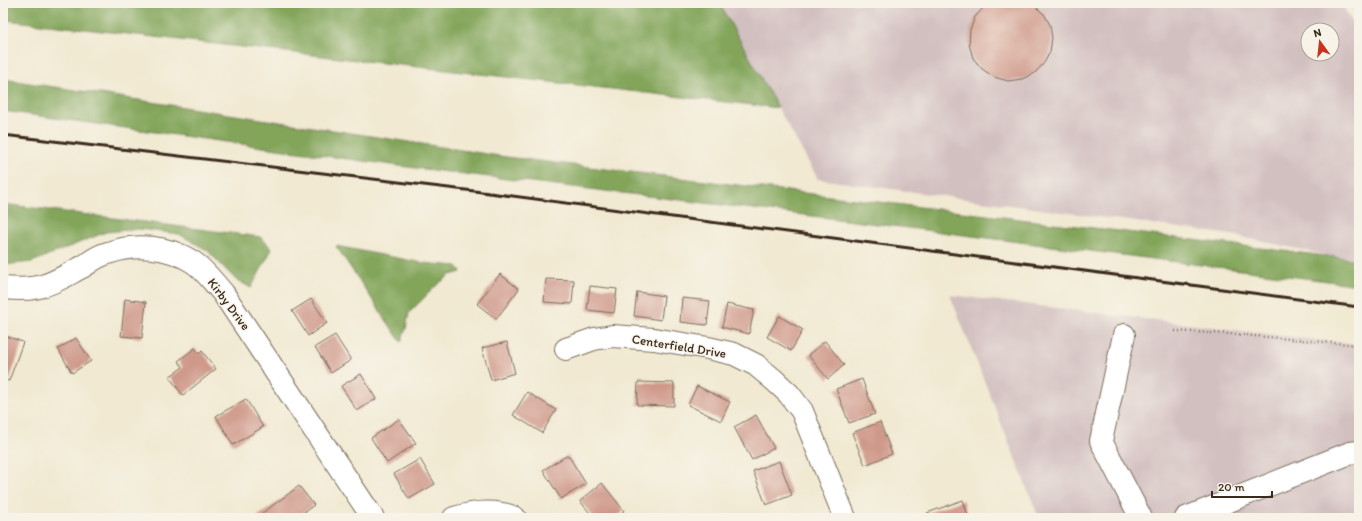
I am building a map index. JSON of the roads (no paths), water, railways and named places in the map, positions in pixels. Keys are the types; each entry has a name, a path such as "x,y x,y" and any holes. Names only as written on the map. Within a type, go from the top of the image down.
{"street":[{"name":"Kirby Drive","path":"3,288 22,289 42,286 61,278 107,253 128,248 147,247 162,249 178,254 193,262 204,272 227,299 373,518"},
{"path":"1124,335 1101,441 1141,518"},
{"name":"Centerfield Drive","path":"566,349 594,339 612,336 654,339 734,354 756,365 789,394 802,411 845,518"},
{"path":"1186,518 1350,453 1359,452"},
{"path":"454,518 469,514 491,512 515,518"}],"railway":[{"path":"3,135 474,191 1359,307"}]}
